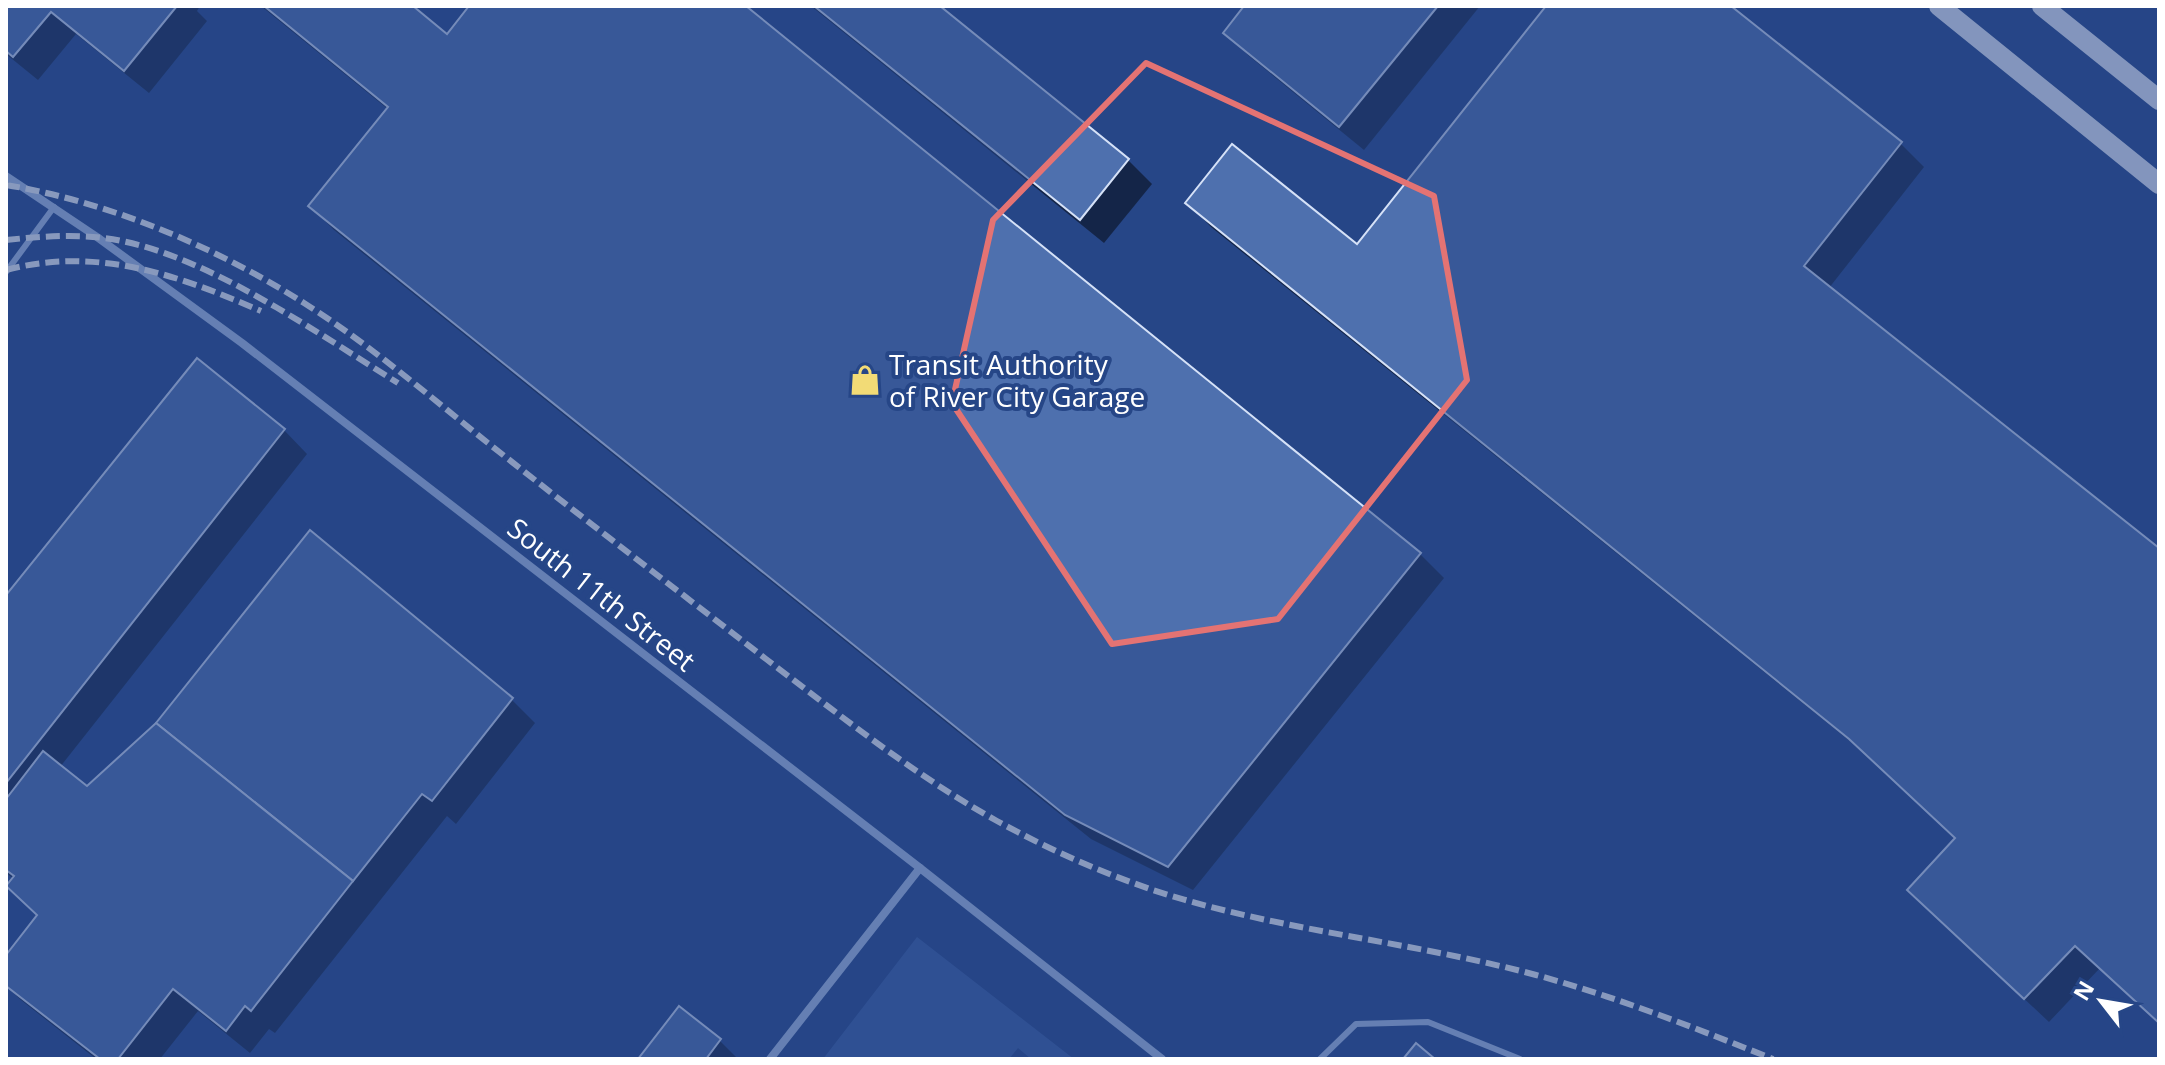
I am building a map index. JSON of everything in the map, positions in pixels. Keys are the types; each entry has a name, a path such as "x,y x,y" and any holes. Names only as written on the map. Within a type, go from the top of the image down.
{"main road":[{"path":"1939,6 2159,184"},
{"path":"2042,6 2159,100"}],"street":[{"name":"South 11th Street","path":"6,176 54,207 255,353 1162,1059"},
{"path":"770,1059 920,868"}],"lane":[{"path":"6,272 54,207"},
{"path":"1320,1059 1356,1024 1428,1022 1520,1059"}],"highlighted area":[{"path":"1146,63 1434,196 1467,380 1278,619 1112,644 952,403 993,220"}],"shaded area":[{"path":"917,937 1074,1059 1031,1059 1018,1048 1009,1059 823,1059"}],"building":[{"path":"6,6 177,6 124,71 51,12 13,57 6,51"},
{"name":"Transit Authority of River City Garage","path":"264,6 413,6 447,34 469,6 746,6 1421,553 1168,867 1065,815 308,206 388,107"},
{"path":"814,6 940,6 1129,159 1080,220"},
{"path":"1244,6 1438,6 1339,127 1223,33"},
{"path":"1546,6 1731,6 1902,142 1804,266 2159,548 2159,1023 2075,946 2024,999 1907,890 1955,838 1849,739 1185,203 1232,144 1357,244"},
{"path":"197,358 285,429 6,783 6,595"},
{"path":"310,530 513,698 432,801 422,794 353,881 156,723"},
{"path":"156,723 353,881 251,1011 245,1006 226,1031 173,989 118,1059 100,1059 6,986 6,955 37,915 6,886 14,876 6,870 6,799 43,751 87,786"},
{"path":"679,1006 721,1039 706,1059 638,1059"},
{"path":"1416,1043 1435,1059 1403,1059"}],"railway":[{"path":"6,185 84,203 161,229 235,263 304,303 375,353 878,744 966,803 1035,841 1113,875 1200,904 1536,975 1626,1003 1773,1059"},
{"path":"6,240 49,236 93,237 122,241 193,264 264,300 398,383"},
{"path":"6,270 40,263 105,263 168,276 261,311"}],"place":[{"name":"Transit Authority of River City Garage","path":"865,380"}]}
